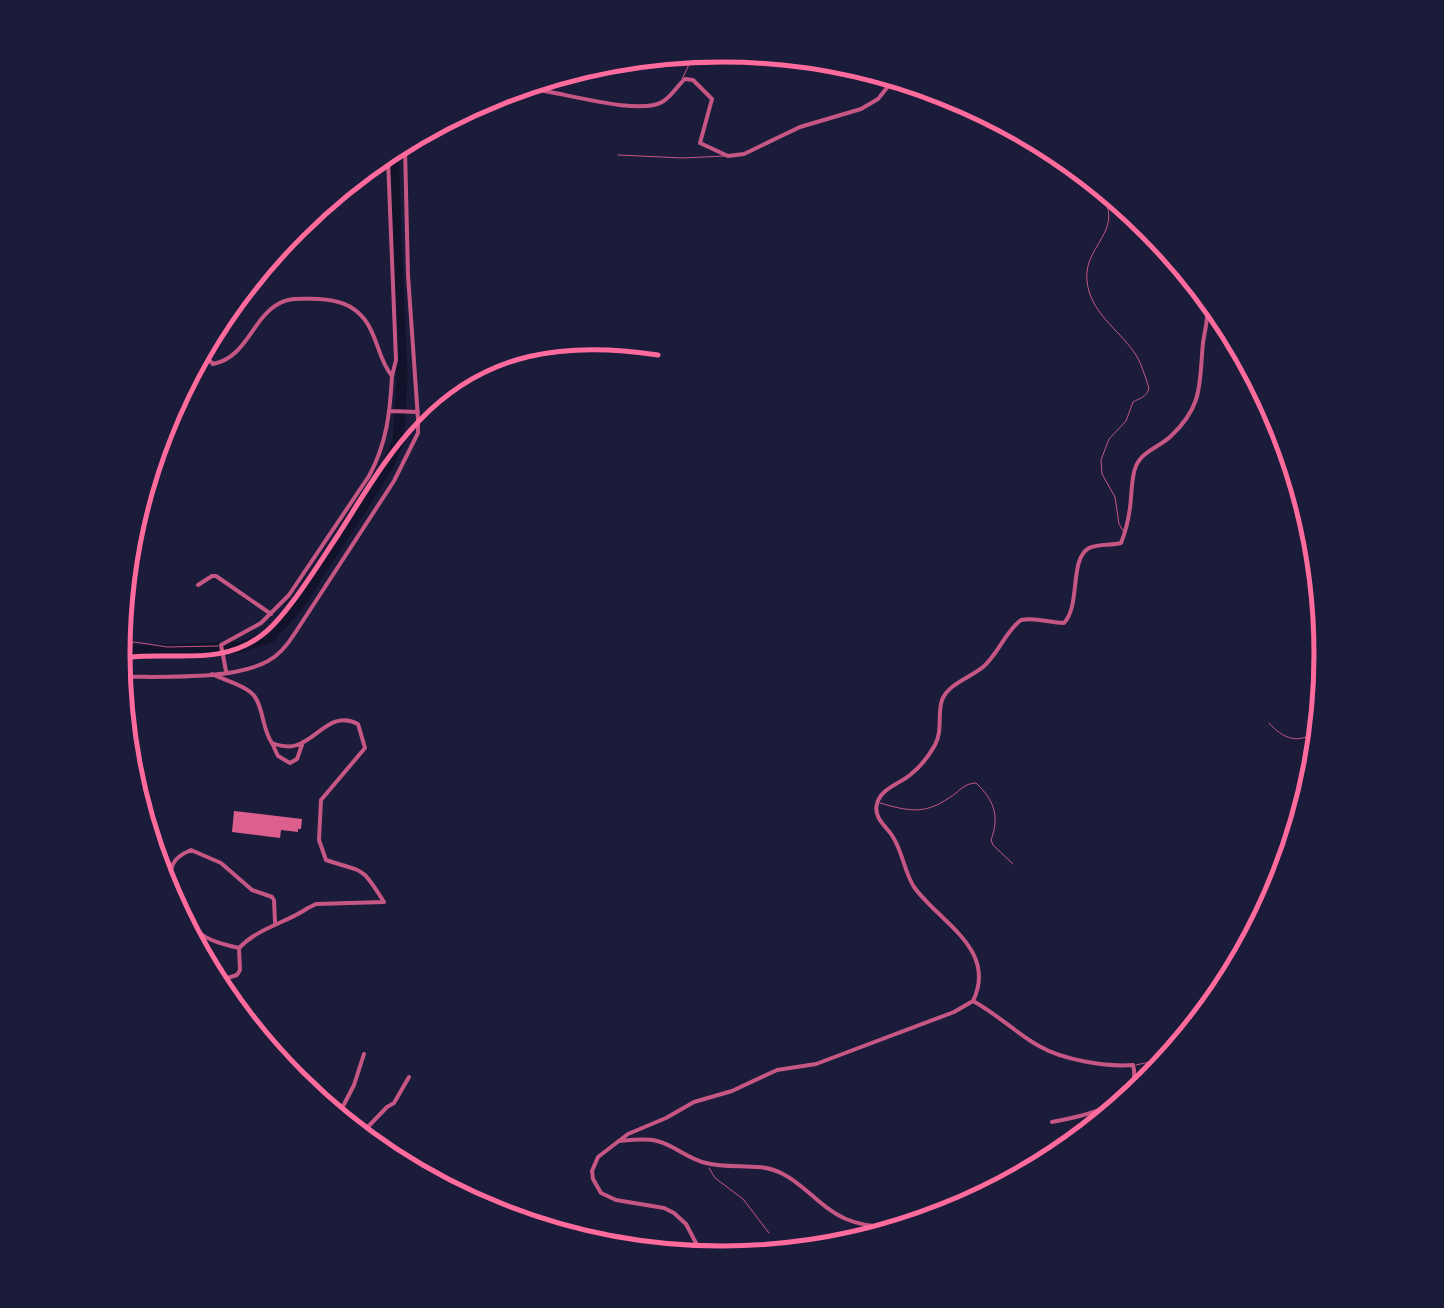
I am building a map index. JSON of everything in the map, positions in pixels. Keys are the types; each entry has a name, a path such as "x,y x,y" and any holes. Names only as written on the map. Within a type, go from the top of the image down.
{"highway":[{"path":"130,659 212,656 260,637 275,623 322,558 396,448 443,398 468,380 531,355 588,348 658,355"}],"street":[{"path":"543,91 636,107 652,106 664,101 684,79 694,80 712,99 700,143 728,156 744,154 800,127 861,109 878,99 888,87"},
{"path":"131,677 212,674 270,660 285,647 394,481 418,433 404,155"},
{"path":"227,672 221,646 271,614 289,595 369,476 384,442 396,360 388,166"},
{"path":"209,360 220,363 233,355 278,304 289,300 334,300 348,304 365,320 383,365 392,376"},
{"path":"696,1245 681,1218 664,1208 616,1200 601,1192 595,1185 594,1164 618,1141 694,1102 732,1091 777,1070 816,1064 954,1012 973,1000 979,983 974,954 968,942 914,886 900,850 876,814 877,802 934,748 946,694 982,668 999,650 1006,634 1022,620 1042,618 1064,623 1070,616 1083,554 1089,548 1119,544 1125,532 1136,464 1145,453 1170,438 1194,408 1200,392 1208,317"},
{"path":"390,411 418,412"},
{"path":"198,585 216,576 271,614"},
{"path":"212,674 257,700 268,738 278,756 290,763 297,759 303,742"},
{"path":"227,978 240,970 239,948 252,936 316,904 384,902 362,871 326,860 319,840 321,800 365,748 358,724 349,720 331,724 294,746 272,743"},
{"path":"171,868 182,854 192,850 222,864 252,890 272,896 275,924"},
{"path":"201,934 239,948"},
{"path":"973,1000 1041,1048 1066,1057 1133,1065 1134,1078"},
{"path":"342,1107 364,1054"},
{"path":"368,1127 394,1104 409,1077"},
{"path":"1052,1122 1100,1109"},
{"path":"618,1141 656,1140 709,1164 763,1166 784,1174 845,1219 872,1226"}],"lane":[{"path":"680,82 688,64"},
{"path":"618,154 728,156"},
{"path":"1108,206 1110,220 1087,270 1091,300 1134,353 1149,388 1143,398 1133,402 1126,421 1109,439 1101,460 1102,474 1115,497 1125,532"},
{"path":"131,643 221,646"},
{"path":"1269,723 1276,731 1298,740 1307,736"},
{"path":"877,802 906,810 928,810 973,782 995,807 993,845 1013,864"},
{"path":"1133,1065 1150,1062"},
{"path":"709,1164 715,1178 743,1200 768,1233"}],"building":[{"path":"234,811 302,819 301,829 281,830 280,838 232,832"}],"waterway":[{"path":"130,651 241,647 270,637 297,607 387,468 398,442 402,380 393,162"}]}
